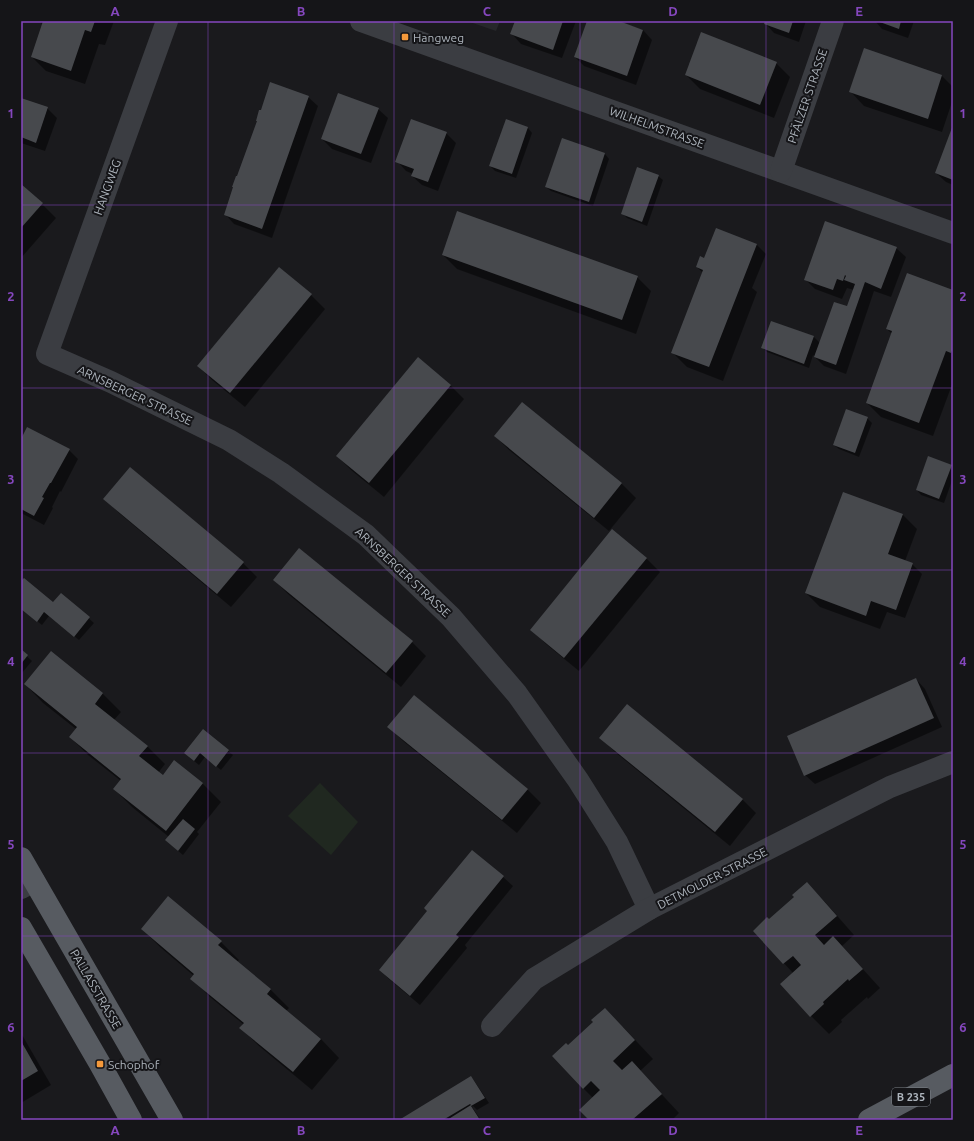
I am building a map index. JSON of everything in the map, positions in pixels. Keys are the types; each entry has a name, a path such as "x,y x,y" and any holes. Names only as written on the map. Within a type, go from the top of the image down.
{"main road":[{"name":"PALLASSTRASSE","path":"21,858 28,884 172,1120"},
{"path":"21,928 131,1120"},
{"name":"B 235","path":"869,1120 953,1075"}],"street":[{"name":"HANGWEG","path":"47,354 167,21"},
{"name":"WILHELMSTRASSE","path":"361,21 953,233"},
{"name":"PFÄLZER STRASSE","path":"781,171 833,21"},
{"name":"ARNSBERGER STRASSE","path":"47,354 111,382 229,440 281,473 366,535 451,617 517,694 578,780 609,830 649,910"},
{"name":"DETMOLDER STRASSE","path":"492,1026 534,979 649,910 890,787 953,762"}],"shaded area":[{"path":"467,21 500,21 496,31"},
{"path":"320,783 358,822 331,855 288,816"}],"building":[{"path":"43,21 95,21 91,32 85,30 71,71 31,57"},
{"path":"515,21 563,21 553,50 510,34"},
{"path":"587,21 619,21 643,30 627,76 574,57"},
{"path":"765,21 793,21 789,33 764,24"},
{"path":"877,21 901,21 899,29"},
{"path":"701,32 777,62 760,105 685,75"},
{"path":"864,48 942,75 928,119 849,92"},
{"path":"270,82 309,96 262,229 224,215 232,187"},
{"path":"338,93 379,108 361,154 321,139"},
{"path":"21,98 48,107 36,143 21,137"},
{"path":"411,119 447,132 428,182 411,176 414,169 395,162"},
{"path":"506,119 528,127 512,174 489,166"},
{"path":"953,125 953,180 935,173"},
{"path":"562,138 605,153 589,202 545,187"},
{"path":"637,167 659,175 642,222 621,214"},
{"path":"21,184 43,203 21,228"},
{"path":"457,211 638,276 622,320 442,255"},
{"path":"825,221 897,247 881,289 865,282 836,365 814,357 834,302 847,306 855,284 844,280 845,275 843,281 837,279 833,290 804,280"},
{"path":"716,228 757,244 709,367 671,353 703,270 696,267 700,256 704,258"},
{"path":"279,267 312,294 230,393 197,366"},
{"path":"907,273 953,290 953,348 951,353 946,351 919,423 866,403 892,331 886,329"},
{"path":"771,321 814,336 804,364 761,348"},
{"path":"418,357 451,385 369,483 336,456"},
{"path":"522,402 622,483 594,518 494,436"},
{"path":"846,409 868,417 855,453 833,445"},
{"path":"27,427 70,449 42,497 44,498 34,516 21,509 21,439"},
{"path":"928,456 952,465 939,499 916,490"},
{"path":"130,467 244,562 217,594 103,499"},
{"path":"843,492 903,514 888,554 913,563 896,610 871,601 866,616 805,593"},
{"path":"612,529 647,558 564,658 530,630"},
{"path":"299,548 413,641 386,673 273,580"},
{"path":"24,578 53,602 61,593 90,617 74,637 44,612 37,622 21,609 21,581"},
{"path":"21,649 28,655 21,664"},
{"path":"51,651 103,693 95,704 148,746 139,756 163,775 174,760 203,783 166,831 113,789 121,779 69,737 77,727 24,684"},
{"path":"916,678 934,718 804,776 787,736"},
{"path":"414,695 528,789 502,820 387,727"},
{"path":"627,704 743,799 715,832 599,738"},
{"path":"203,729 229,750 216,767 200,753 194,761 184,753"},
{"path":"183,819 195,829 178,851 165,840"},
{"path":"472,850 504,876 456,935 459,937 410,996 379,970 427,911 424,908"},
{"path":"807,882 837,916 815,935 824,945 833,936 863,969 849,981 848,979 823,1002 824,1004 810,1017 780,984 801,965 793,956 783,964 753,931 767,917 769,919 794,897 792,895"},
{"path":"168,896 222,941 218,945 271,989 267,994 321,1039 293,1072 239,1028 244,1023 190,979 194,974 141,929"},
{"path":"605,1008 635,1040 613,1061 622,1070 632,1061 662,1094 632,1120 589,1120 579,1110 600,1090 591,1081 583,1089 552,1056 566,1043 568,1045 593,1022 591,1020"},
{"path":"21,1041 38,1071 21,1081"},
{"path":"471,1076 485,1098 471,1106 480,1120 447,1120 471,1105 470,1104 443,1120 399,1120"}],"place":[{"name":"Hangweg","path":"405,37"},
{"name":"Schophof","path":"100,1064"}]}
